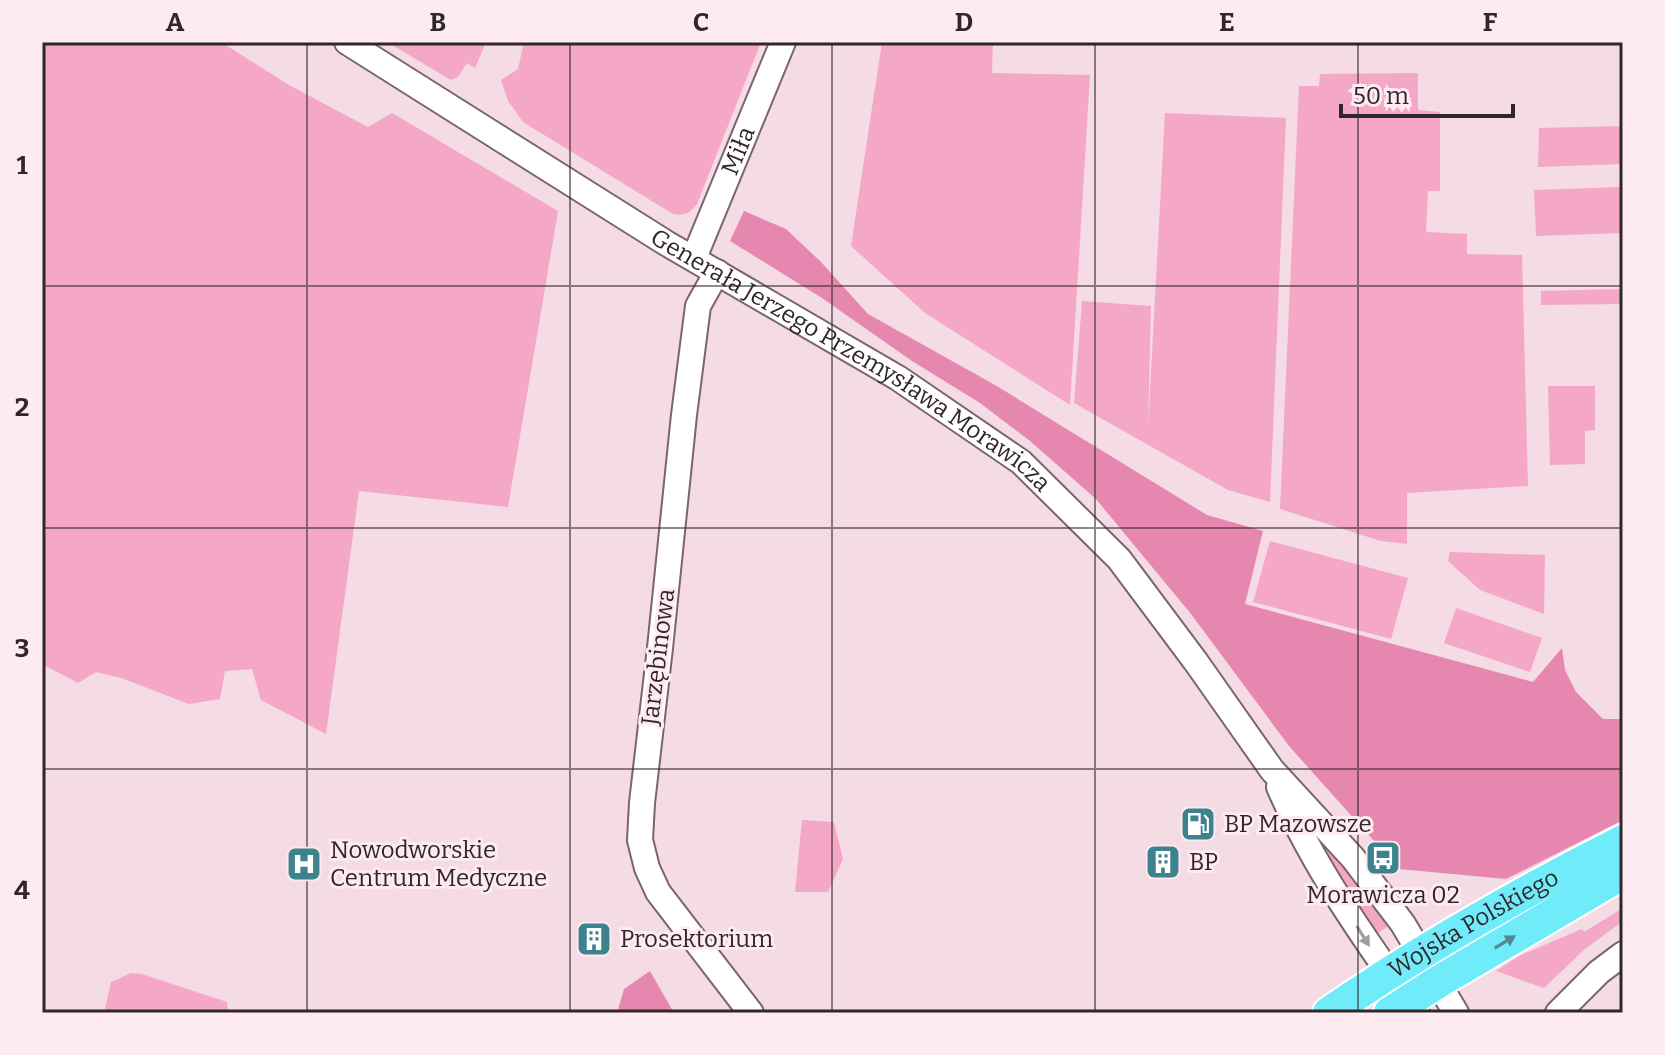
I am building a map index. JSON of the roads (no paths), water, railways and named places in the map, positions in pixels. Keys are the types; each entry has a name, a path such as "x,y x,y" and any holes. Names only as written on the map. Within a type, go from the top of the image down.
{"main road":[{"name":"Wojska Polskiego","path":"1329,1013 1422,954 1623,841"},
{"name":"Wojska Polskiego","path":"1405,1009 1438,982 1623,873"}],"street":[{"name":"Generała Jerzego Przemysława Morawicza","path":"347,42 666,243 898,378 1021,462 1119,559 1272,770 1353,858 1407,929 1456,1013"},
{"name":"Miła","path":"694,258 783,42"},
{"name":"Jarzębinowa","path":"717,272 698,306 643,788 640,840 647,868 658,892 751,1013"},
{"name":"Generała Jerzego Przemysława Morawicza","path":"1272,770 1297,829 1389,974 1405,1009"},
{"path":"1558,1013 1599,972 1623,954"}],"place":[{"name":"BP Mazowsze","path":"1198,824"},
{"name":"Morawicza 02","path":"1383,858"},
{"name":"BP","path":"1163,862"},
{"name":"Nowodworskie Centrum Medyczne","path":"304,864"},
{"name":"Prosektorium","path":"594,939"}]}
